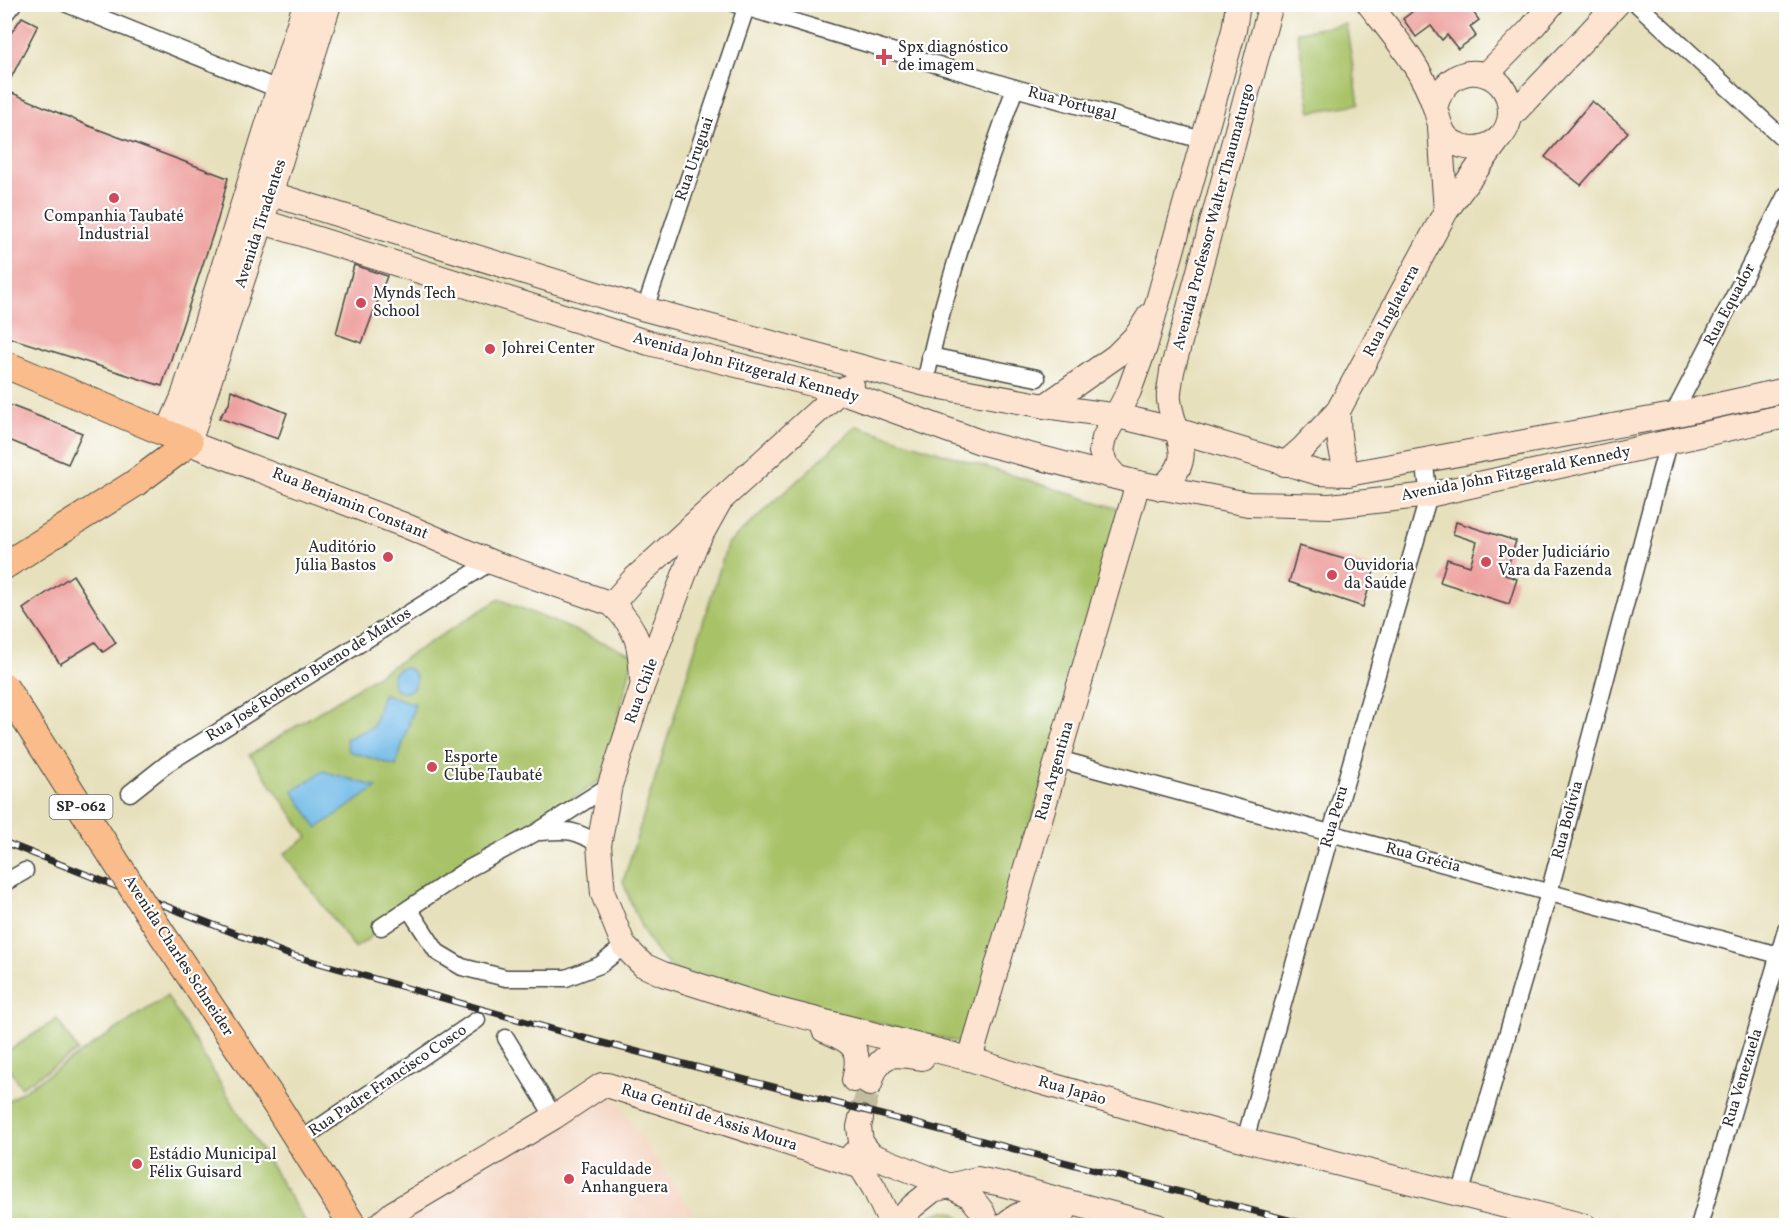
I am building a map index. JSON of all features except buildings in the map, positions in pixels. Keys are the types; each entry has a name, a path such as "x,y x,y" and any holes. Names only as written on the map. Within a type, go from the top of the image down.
{"main road":[{"name":"Avenida Tiradentes","path":"260,190 278,90 305,4"},
{"name":"Avenida Tiradentes","path":"174,445 183,397 252,218 260,190 329,4"},
{"name":"Avenida Professor Walter Thaumaturgo","path":"1118,416 1145,347 1159,302 1234,30 1238,4"},
{"path":"1251,4 1263,4"},
{"name":"Avenida Professor Walter Thaumaturgo","path":"1176,430 1168,399 1172,371 1271,4"},
{"path":"1369,4 1408,53 1437,118 1448,139 1460,146 1484,147 1506,127 1510,104 1506,91 1497,81 1486,75 1464,73 1452,78 1438,94 1437,118 1446,211"},
{"path":"1486,75 1552,4"},
{"name":"Rua Inglaterra","path":"1338,411 1446,211 1506,127 1617,4"},
{"path":"1408,53 1452,78"},
{"name":"Avenida John Fitzgerald Kennedy","path":"260,190 645,309 916,381 1045,406 1118,416 1176,430 1319,473 1348,474 1673,415 1786,390"},
{"name":"Avenida John Fitzgerald Kennedy","path":"252,218 649,343 840,391 983,443 1138,483 1248,504 1330,506 1429,495 1786,416"},
{"path":"1045,406 1116,356 1137,335 1159,302"},
{"name":"Rua Benjamin Constant","path":"4,364 174,445 404,525 491,562 612,604 626,617 638,637 642,687"},
{"path":"840,391 866,381 916,381"},
{"name":"Rua Chile","path":"612,604 633,580 840,391"},
{"path":"1285,464 1338,411"},
{"path":"1338,411 1338,439 1348,474"},
{"path":"1118,416 1104,438 1101,452 1106,465 1138,483 1173,478 1180,468 1182,451 1176,430"},
{"path":"4,566 134,484 174,445"},
{"name":"Rua Argentina","path":"970,1059 1138,483"},
{"name":"Rua Chile","path":"603,894 599,845 610,785 642,687 695,546 721,499"},
{"name":"Avenida Charles Schneider","path":"4,686 140,902 275,1103 353,1226"},
{"name":"Rua Japão","path":"603,894 624,946 643,965 663,974 763,1006 970,1059 1033,1080 1245,1140 1585,1226"},
{"path":"763,1006 840,1037 854,1048 862,1082 885,1057 898,1054 1033,1080"},
{"name":"Rua Gentil de Assis Moura","path":"378,1226 393,1213 554,1117 595,1089 607,1085 862,1167"},
{"path":"891,1226 862,1167 848,1146 845,1128 854,1115 859,1127 861,1142 871,1155 970,1196 982,1211 988,1226"},
{"path":"899,1226 905,1214 933,1190 976,1179 1157,1226"},
{"path":"1003,1226 1028,1210 1046,1209 1072,1213 1119,1226"}],"street":[{"path":"4,15 13,4"},
{"path":"67,4 278,90"},
{"path":"1637,4 1786,141"},
{"name":"Rua Portugal","path":"741,6 1016,88 1202,140"},
{"name":"Rua Uruguai","path":"645,309 741,6"},
{"path":"916,381 930,356 966,225 1016,88"},
{"name":"Rua Equador","path":"1673,415 1786,195"},
{"path":"930,356 1037,378"},
{"name":"Rua Bolívia","path":"1460,1196 1549,892 1668,443"},
{"path":"1424,460 1429,495"},
{"name":"Rua Peru","path":"1245,1140 1429,495"},
{"name":"Rua José Roberto Bueno de Mattos","path":"130,793 168,763 491,562"},
{"name":"Rua Grécia","path":"1058,759 1783,956"},
{"path":"381,927 468,869 537,832 610,785"},
{"path":"537,832 569,830 584,834 599,845"},
{"path":"4,883 26,871"},
{"path":"409,909 437,952 462,968 506,978 567,978 600,965 624,946"},
{"name":"Rua Venezuela","path":"1699,1226 1783,956 1786,930"},
{"name":"Rua Padre Francisco Cosco","path":"299,1141 477,1020"},
{"path":"506,1038 554,1117"}],"shaded area":[{"name":"Faculdade Anhanguera","path":"608,1089 702,1225 398,1226 406,1218"}],"green space":[{"path":"1346,24 1359,104 1311,112 1297,32"},
{"path":"857,426 1122,510 967,1044 706,982 682,974 656,952 637,918 623,882 727,545"},
{"name":"Esporte Clube Taubaté","path":"499,599 634,655 603,778 355,948 284,854 308,837 250,755"},
{"name":"Estádio Municipal Félix Guisard","path":"167,996 307,1225 5,1225 5,1103"},
{"path":"57,1019 78,1051 21,1087 5,1062 5,1053"},
{"path":"945,1211 954,1213 967,1225 919,1225 928,1216"}],"water":[{"path":"404,668 413,671 416,680 413,689 404,692 395,689 392,680 395,671"},
{"path":"383,694 415,704 396,766 348,751 346,739 373,727"},
{"path":"323,771 377,787 317,828 293,791"}],"tunnel":[{"path":"861,1118 870,1084"}],"railway":[{"path":"4,842 287,954 580,1037 1312,1226"}],"place":[{"name":"Spx diagnóstico de imagem","path":"884,57"},
{"name":"Companhia Taubaté Industrial","path":"114,198"},
{"name":"Mynds Tech School","path":"361,303"},
{"name":"Johrei Center","path":"490,349"},
{"name":"Auditório Júlia Bastos","path":"388,557"},
{"name":"Poder Judiciário Vara da Fazenda","path":"1486,562"},
{"name":"Ouvidoria da Saúde","path":"1332,575"},
{"name":"Esporte Clube Taubaté","path":"432,767"},
{"name":"Estádio Municipal Félix Guisard","path":"137,1164"},
{"name":"Faculdade Anhanguera","path":"569,1179"}]}
